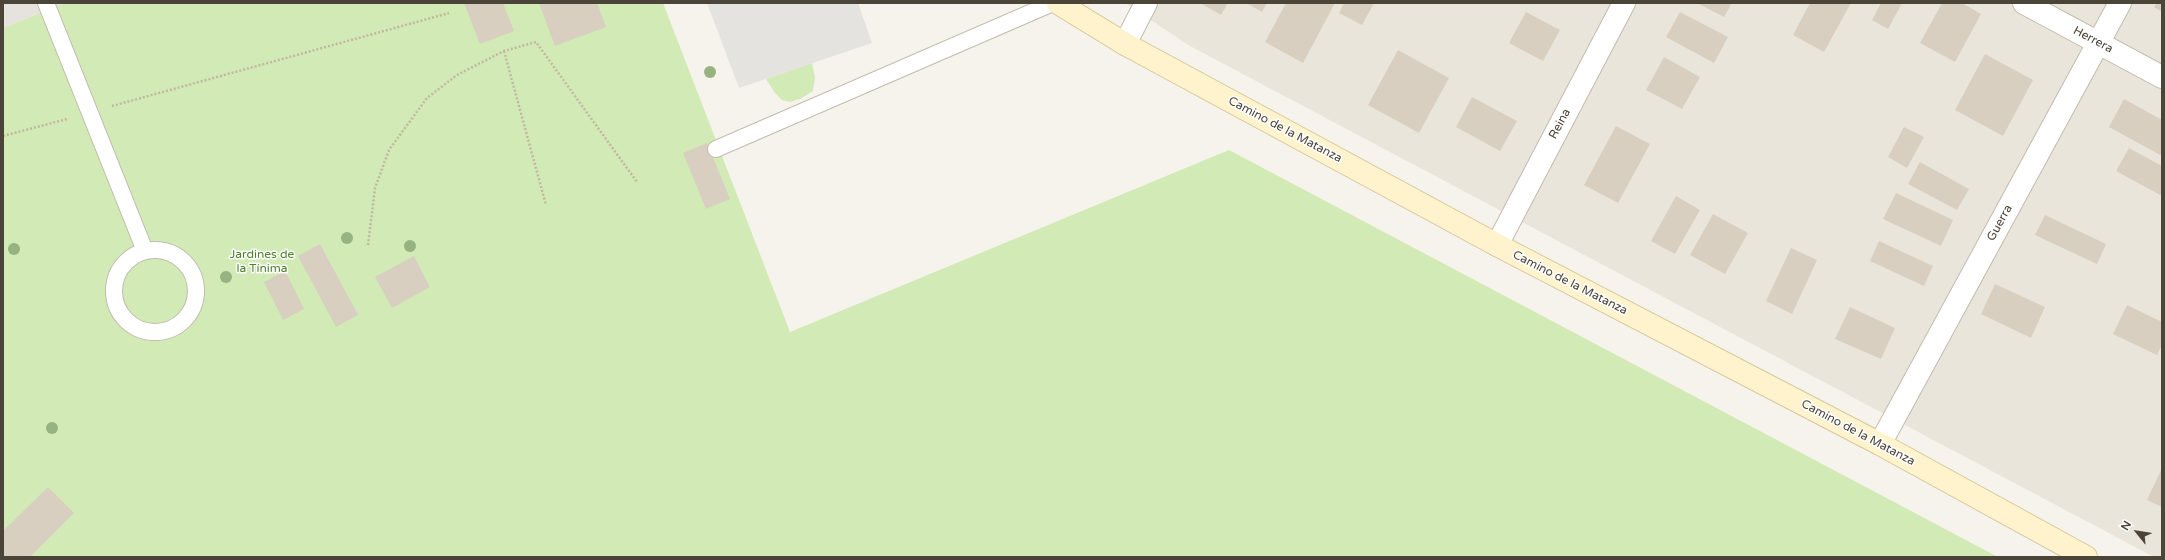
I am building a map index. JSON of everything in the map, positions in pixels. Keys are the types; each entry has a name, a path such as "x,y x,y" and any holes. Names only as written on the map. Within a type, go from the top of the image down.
{"street":[{"name":"Camino de la Matanza","path":"1058,3 1125,44 1497,245 1880,444 2086,557"},
{"path":"1125,44 1146,3"},
{"name":"Reina","path":"1497,245 1624,3"},
{"name":"Herrera","path":"2024,3 2162,77"},
{"name":"Guerra","path":"1880,444 2120,3"}],"lane":[{"path":"46,3 145,251"},
{"path":"716,149 1053,3"},
{"path":"159,250 173,254 185,262 193,274 196,288 195,302 189,315 179,326 166,332 153,333 134,328 120,314 115,303 113,289 116,276 122,265 132,256 145,251 159,250"}],"path":[{"path":"3,136 449,13"},
{"path":"368,245 375,188 389,150 427,98 457,75 504,51 536,42 637,182"},
{"path":"504,51 546,205"}],"shaded area":[{"path":"3,3 65,3 3,28"},
{"path":"707,3 858,3 872,43 739,88"},
{"path":"1125,3 2162,3 2162,557 2154,557 1190,46"}],"green space":[{"name":"Jardines de la Tínima","path":"65,3 663,3 790,332 1229,150 1998,557 3,557 3,28"},
{"path":"812,63 815,77 813,91 800,99 790,102 782,100 775,93 766,79"}],"building":[{"path":"464,3 503,3 514,31 480,44"},
{"path":"539,3 597,3 606,27 555,46"},
{"path":"1200,3 1228,3 1221,15"},
{"path":"1246,3 1267,3 1262,12"},
{"path":"1286,3 1335,3 1303,63 1265,42"},
{"path":"1344,3 1374,3 1362,25 1339,13"},
{"path":"1697,3 1732,3 1724,17"},
{"path":"1810,3 1851,3 1824,52 1793,35"},
{"path":"1881,3 1902,3 1888,29 1872,20"},
{"path":"1942,3 1962,3 1981,14 1955,62 1920,43"},
{"path":"2157,3 2162,3 2162,12 2154,7"},
{"path":"1526,12 1560,30 1543,61 1509,43"},
{"path":"1680,12 1728,37 1714,63 1666,37"},
{"path":"1398,50 1449,78 1419,133 1368,105"},
{"path":"1985,54 2033,80 2003,136 1955,110"},
{"path":"1664,57 1700,77 1682,109 1646,90"},
{"path":"1472,97 1517,121 1500,151 1456,127"},
{"path":"2124,99 2162,120 2162,156 2109,127"},
{"path":"1616,126 1650,144 1618,203 1584,185"},
{"path":"1904,127 1924,137 1907,168 1888,157"},
{"path":"707,143 730,199 706,209 683,153"},
{"path":"2129,148 2162,166 2162,196 2116,171"},
{"path":"1920,162 1969,189 1957,210 1908,184"},
{"path":"1896,193 1953,220 1941,246 1883,219"},
{"path":"1676,196 1700,210 1675,254 1651,241"},
{"path":"1713,214 1748,233 1725,274 1690,255"},
{"path":"2045,215 2106,244 2097,264 2035,235"},
{"path":"1879,241 1933,266 1924,286 1870,261"},
{"path":"320,244 358,315 336,327 298,256"},
{"path":"1791,248 1817,260 1792,314 1766,301"},
{"path":"414,256 430,287 392,308 375,277"},
{"path":"285,271 304,309 283,320 264,282"},
{"path":"1995,284 2045,307 2031,338 1981,314"},
{"path":"2127,305 2162,322 2162,345 2157,355 2113,334"},
{"path":"1850,307 1895,328 1881,359 1835,339"},
{"path":"2162,468 2162,507 2147,500"},
{"path":"48,487 74,513 30,557 3,557 3,531"}]}
